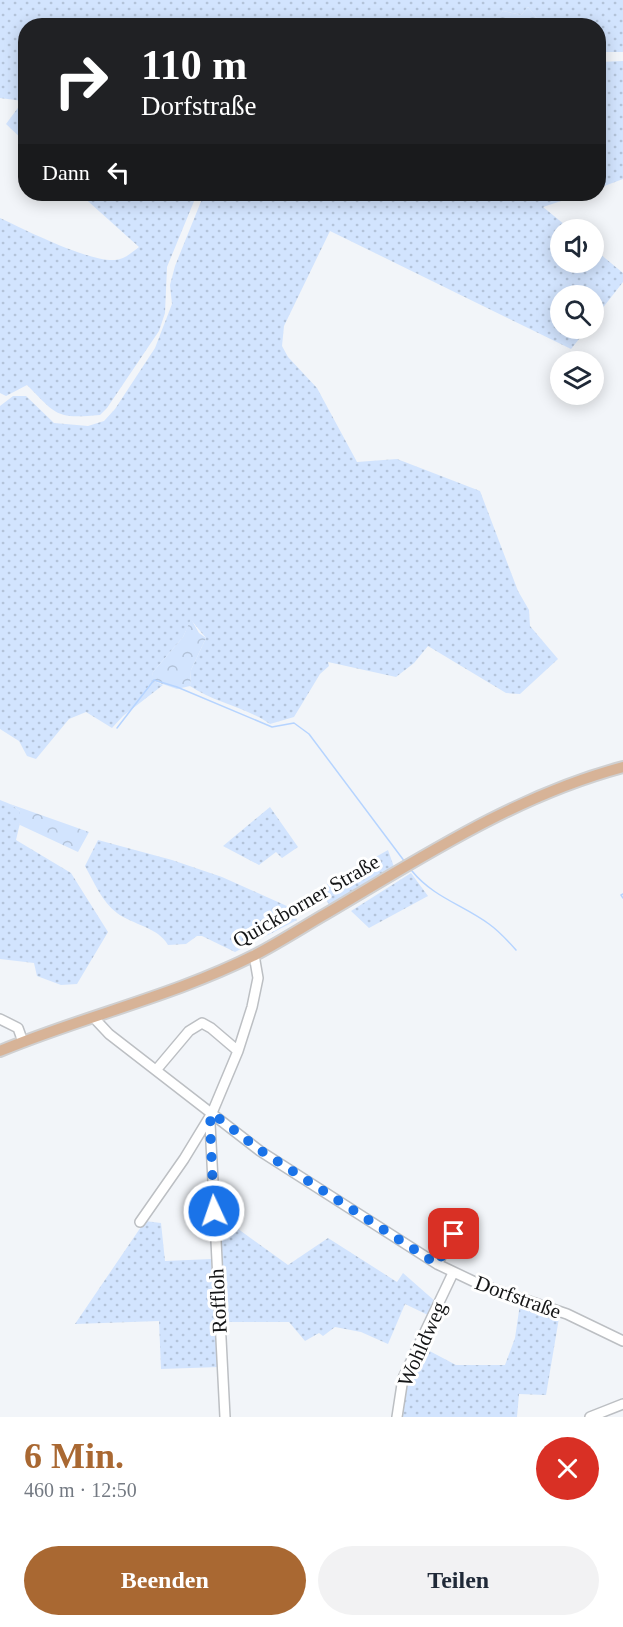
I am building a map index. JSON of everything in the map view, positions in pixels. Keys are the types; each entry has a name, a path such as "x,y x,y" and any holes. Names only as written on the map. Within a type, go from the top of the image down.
{"main road":[{"name":"Quickborner Straße","path":"0,1051 179,988 254,955 446,843 518,804 565,785 623,767"}],"street":[{"path":"140,1222 184,1159 212,1113 238,1051 252,1007 258,978 254,955"},
{"name":"Dorfstraße","path":"94,1018 108,1034 260,1150 437,1264 453,1273 567,1314 623,1341"},
{"path":"0,1019 18,1028 23,1042"},
{"path":"157,1070 189,1031 202,1023 238,1051"},
{"name":"Roffloh","path":"212,1113 211,1156 225,1417"},
{"path":"437,1264 462,1219"},
{"name":"Wohldweg","path":"397,1417 403,1378 453,1273"},
{"path":"590,1417 623,1404"}],"green space":[{"path":"0,0 623,0 623,52 606,52 606,18 537,18 528,7 521,15 503,11 495,18 18,18 18,100 0,98"},
{"path":"528,7 537,18 494,18 503,11 521,15"},
{"path":"623,61 623,179 606,185 606,62"},
{"path":"18,108 18,135 6,124"},
{"path":"88,201 194,201 167,267 165,313 159,331 107,408 100,415 65,415 51,409 27,385 6,396 0,393 0,218 74,251 104,259 122,258 139,247"},
{"path":"201,201 561,201 543,207 558,219 550,219 550,273 604,273 604,257 623,273 623,282 604,306 604,285 550,285 550,339 330,231 284,326 282,346 288,357 317,388 357,462 397,459 480,491 518,591 529,610 530,626 558,659 520,694 506,693 428,646 414,663 396,677 328,662 329,666 320,674 294,717 270,724 190,686 191,670 206,638 191,620 183,637 153,672 152,680 163,685 123,716 112,728 86,712 69,719 36,759 27,756 19,741 0,729 0,406 13,396 26,396 54,423 88,426 104,421 115,409 155,348 172,304 170,285 175,266"},
{"path":"551,339 579,339 571,349"},
{"path":"191,619 199,633 206,638 191,670 190,686 177,689 151,680 153,672 183,637"},
{"path":"0,800 20,811 16,840 71,873 108,932 77,984 61,985 37,976 34,963 0,959"},
{"path":"10,804 89,832 78,852 20,825 20,811"},
{"path":"270,807 298,847 282,858 276,852 259,865 223,846"},
{"path":"98,840 172,860 222,877 289,907 297,920 235,952 202,936 197,936 186,944 168,945 152,930 117,913 103,898 85,866"},
{"path":"388,850 394,867 330,906 319,889"},
{"path":"411,873 428,896 369,928 351,911"},
{"path":"145,1221 161,1223 165,1261 211,1259 219,1367 161,1369 159,1321 75,1324"},
{"path":"219,1225 234,1226 288,1265 328,1238 397,1282 403,1273 436,1302 428,1315 405,1304 388,1344 361,1332 335,1327 323,1336 319,1333 305,1341 289,1322 224,1322"},
{"path":"520,1304 559,1318 546,1395 519,1394 517,1417 401,1417 404,1390 422,1347 456,1365 505,1365 515,1338"}],"waterway":[{"path":"117,728 154,680 177,687 272,727 294,723 309,734 405,862"},
{"path":"412,871 429,888 493,927 516,950"},
{"path":"623,894 621,895 623,898"}],"route":[{"path":"214,1211 210,1123 212,1113 260,1150 437,1264 454,1234"}]}
